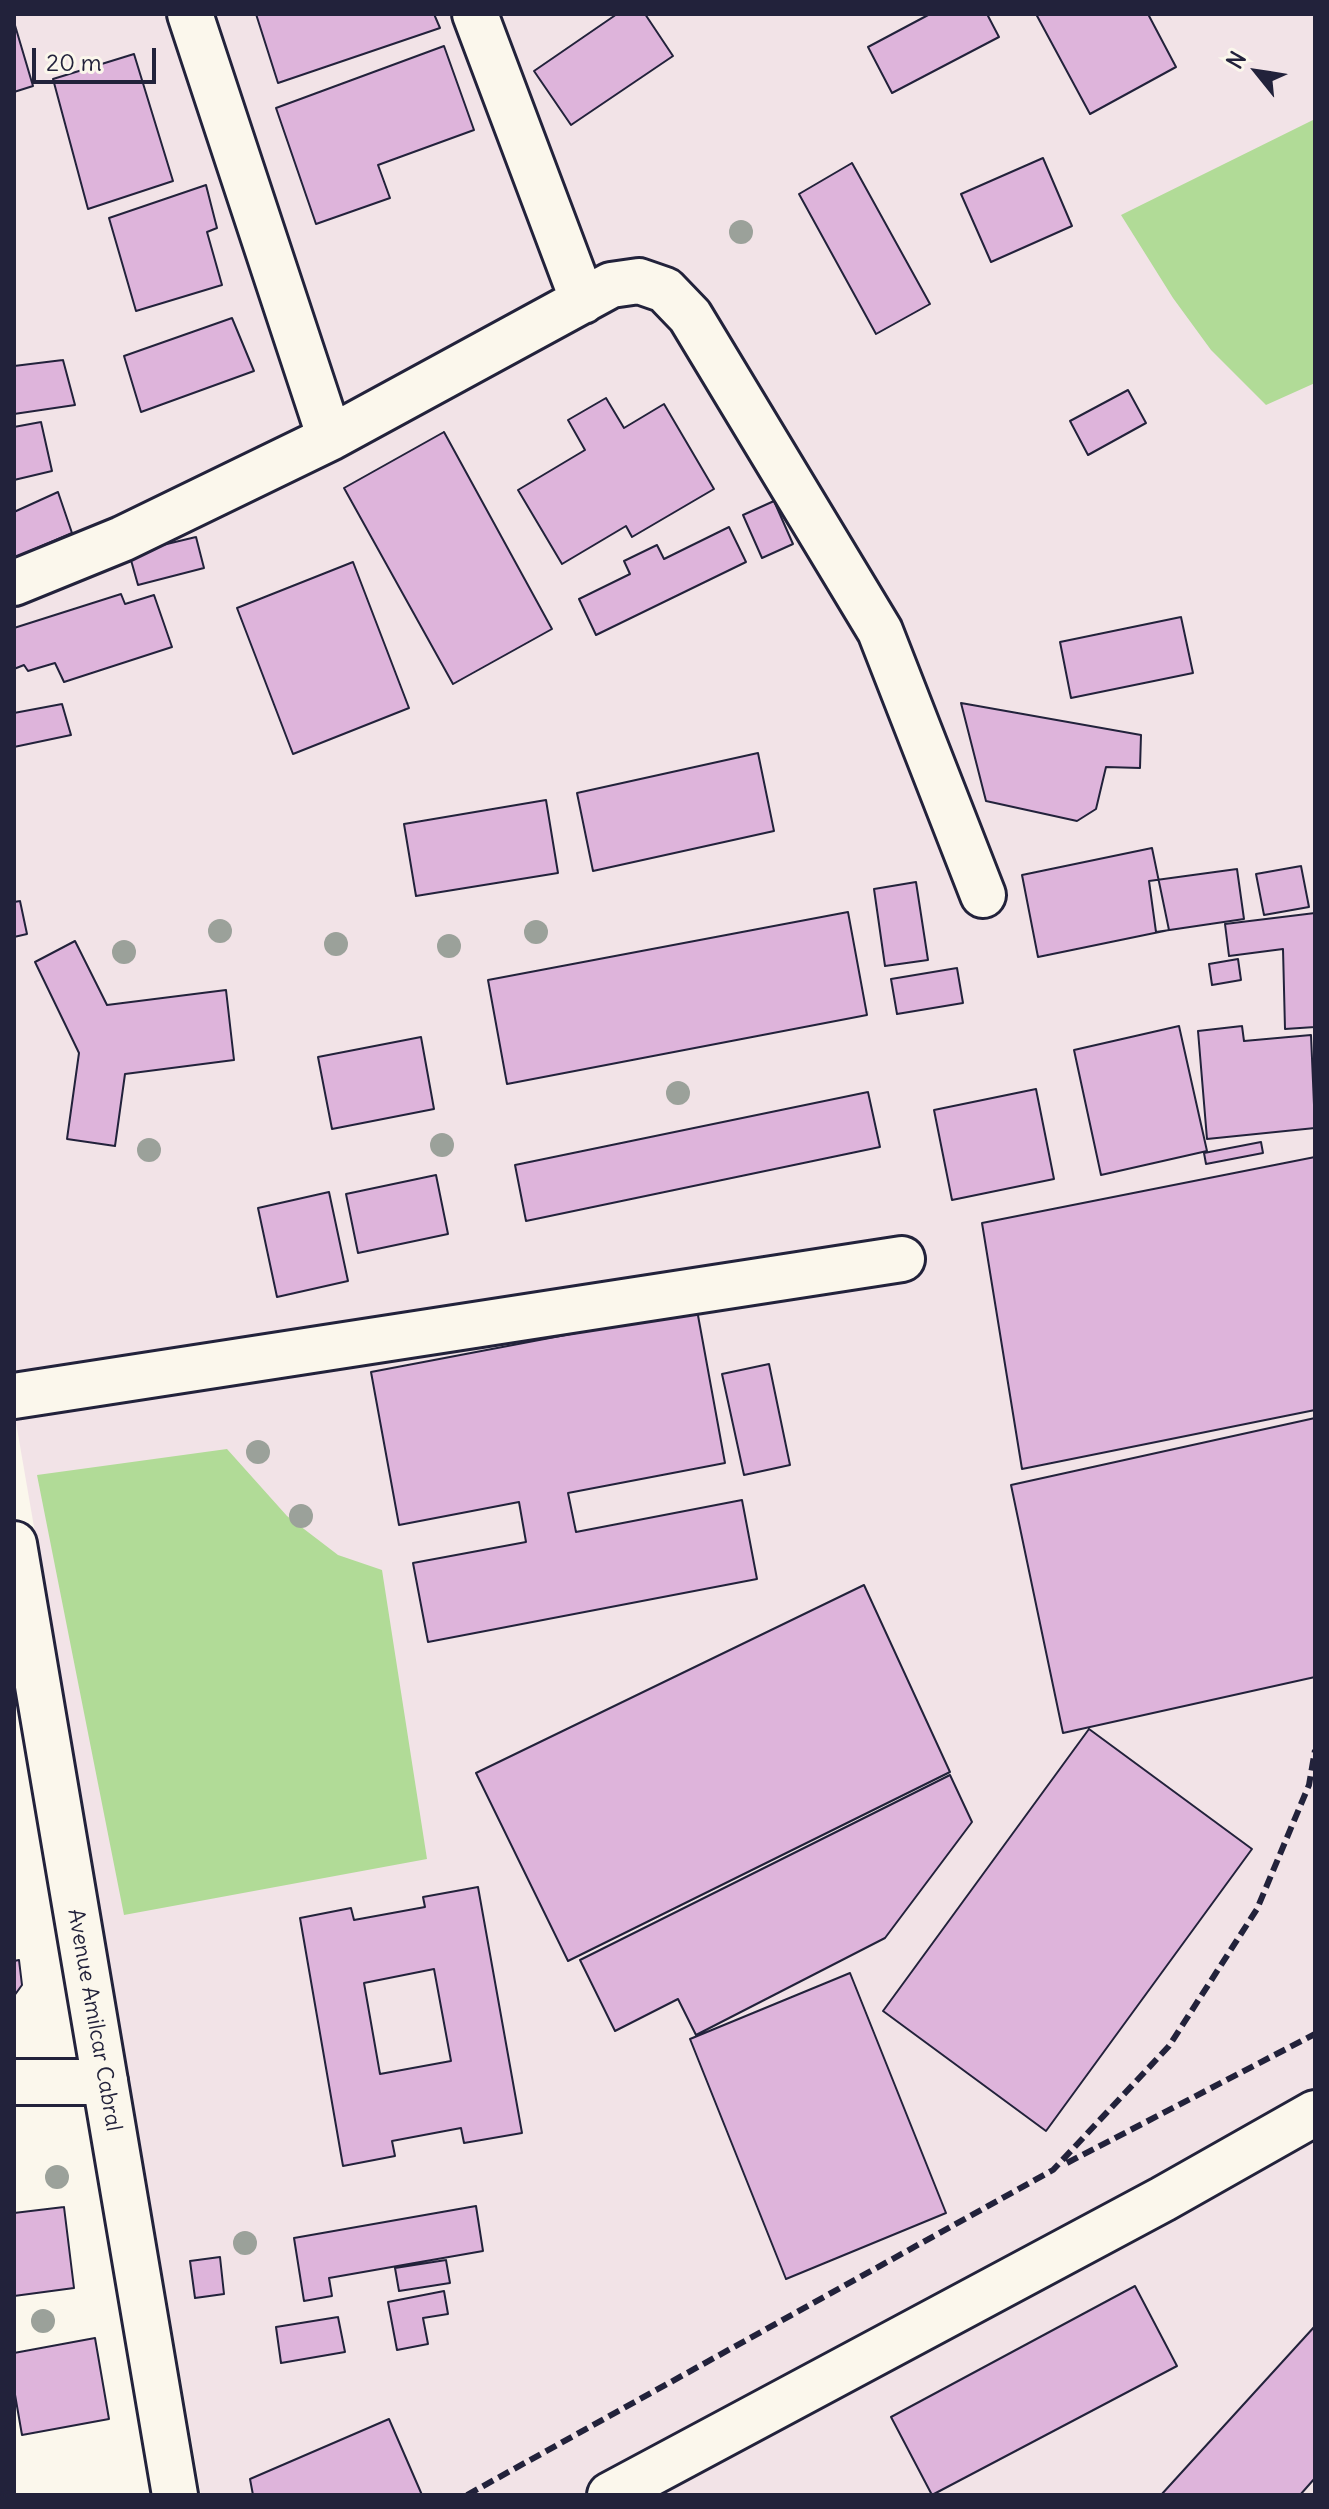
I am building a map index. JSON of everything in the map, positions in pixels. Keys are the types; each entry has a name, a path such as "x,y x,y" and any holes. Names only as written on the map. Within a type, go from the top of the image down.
{"street":[{"path":"190,14 330,438"},
{"path":"475,14 583,301"},
{"path":"14,583 122,539 330,438 611,285 639,281 665,290 690,316 880,631 983,895"},
{"path":"14,1396 902,1259"},
{"name":"Avenue Amilcar Cabral","path":"14,1544 175,2495"},
{"path":"14,2082 105,2082"},
{"path":"610,2495 1149,2207 1315,2113"}],"shaded area":[{"path":"14,14 1315,14 1315,2495 201,2495 14,1411"}],"green space":[{"path":"1315,119 1315,383 1266,405 1211,350 1173,298 1121,215"},
{"path":"227,1449 287,1516 338,1555 382,1570 427,1859 124,1915 37,1475"}],"building":[{"path":"256,14 434,14 440,28 278,83"},
{"path":"617,14 645,14 673,56 571,125 534,71"},
{"path":"930,14 987,14 999,37 892,93 868,47"},
{"path":"1036,14 1148,14 1176,67 1090,114"},
{"path":"14,22 33,86 14,92"},
{"path":"444,46 474,130 378,165 390,198 316,224 276,108"},
{"path":"134,54 173,181 88,209 53,79"},
{"path":"1043,158 1072,226 991,262 961,194"},
{"path":"852,163 930,304 876,334 799,194"},
{"path":"206,185 217,228 207,232 222,285 136,311 109,218"},
{"path":"232,318 254,371 141,412 124,356"},
{"path":"63,360 75,405 14,414 14,366"},
{"path":"1128,390 1146,423 1088,455 1070,421"},
{"path":"606,398 624,428 664,404 714,489 632,537 626,526 562,564 518,490 585,450 568,420"},
{"path":"41,422 52,471 14,480 14,427"},
{"path":"444,432 552,629 453,684 344,488"},
{"path":"58,492 72,533 14,558 14,512"},
{"path":"774,501 793,544 762,558 743,515"},
{"path":"729,527 746,562 596,635 579,599 630,574 624,561 657,545 664,559"},
{"path":"196,537 204,568 138,585 129,553"},
{"path":"353,562 409,708 293,754 237,608"},
{"path":"121,594 125,604 154,595 172,647 64,682 55,663 28,671 24,665 14,669 14,628"},
{"path":"1181,617 1193,673 1071,698 1060,642"},
{"path":"961,703 1141,735 1140,768 1106,767 1096,809 1077,821 986,801"},
{"path":"62,704 71,735 14,747 14,713"},
{"path":"758,753 774,831 593,871 577,793"},
{"path":"546,800 558,873 416,896 404,824"},
{"path":"1152,848 1169,930 1038,957 1022,875"},
{"path":"1301,866 1309,907 1264,915 1256,874"},
{"path":"1237,869 1244,919 1156,932 1149,881"},
{"path":"916,882 928,960 885,966 874,889"},
{"path":"20,901 27,934 14,937 14,902"},
{"path":"848,912 867,1015 507,1084 488,980"},
{"path":"1315,913 1315,1027 1285,1029 1283,949 1229,956 1225,924"},
{"path":"75,941 107,1005 226,990 234,1060 125,1074 115,1146 67,1139 79,1053 35,962"},
{"path":"1238,959 1241,980 1212,985 1209,964"},
{"path":"957,968 963,1003 897,1014 891,979"},
{"path":"1179,1026 1207,1151 1101,1175 1074,1050"},
{"path":"1242,1026 1244,1041 1311,1035 1315,1128 1207,1139 1198,1031"},
{"path":"421,1037 434,1109 332,1129 318,1057"},
{"path":"1036,1089 1054,1179 952,1200 934,1110"},
{"path":"868,1092 880,1147 526,1221 515,1165"},
{"path":"1261,1142 1263,1153 1206,1164 1204,1153"},
{"path":"1315,1157 1315,1410 1022,1469 982,1223"},
{"path":"436,1175 448,1234 358,1253 346,1194"},
{"path":"329,1192 348,1281 277,1297 258,1208"},
{"path":"697,1310 725,1463 568,1493 576,1532 742,1500 757,1579 428,1642 413,1563 526,1542 519,1502 399,1525 371,1372"},
{"path":"769,1364 790,1465 744,1475 722,1374"},
{"path":"1315,1418 1315,1677 1063,1733 1011,1485"},
{"path":"864,1585 950,1772 568,1961 476,1773"},
{"path":"1089,1729 1252,1849 1046,2131 883,2011"},
{"path":"950,1775 972,1822 885,1938 696,2035 678,1999 615,2031 580,1960"},
{"path":"478,1887 522,2133 464,2143 461,2128 392,2141 395,2156 343,2166 300,1918 351,1908 354,1920 425,1907 423,1897","holes":["434,1969 451,2061 380,2074 364,1983"]},
{"path":"19,1960 22,1985 14,1996 14,1961"},
{"path":"850,1973 946,2213 786,2279 690,2039"},
{"path":"476,2206 483,2251 329,2278 332,2296 304,2301 294,2238"},
{"path":"64,2207 74,2288 14,2296 14,2213"},
{"path":"220,2257 224,2294 195,2298 190,2261"},
{"path":"446,2260 450,2283 399,2291 395,2268"},
{"path":"1135,2286 1177,2366 932,2495 891,2417"},
{"path":"444,2291 448,2314 423,2318 428,2344 397,2350 388,2302"},
{"path":"338,2317 345,2352 281,2363 276,2327"},
{"path":"1315,2326 1315,2478 1300,2495 1161,2495"},
{"path":"95,2338 109,2419 22,2435 14,2389 14,2353"},
{"path":"389,2419 422,2495 253,2495 250,2479"}],"railway":[{"path":"467,2495 1053,2170 1169,2046 1257,1909 1309,1785 1315,1750"},
{"path":"1067,2163 1315,2034"}]}
